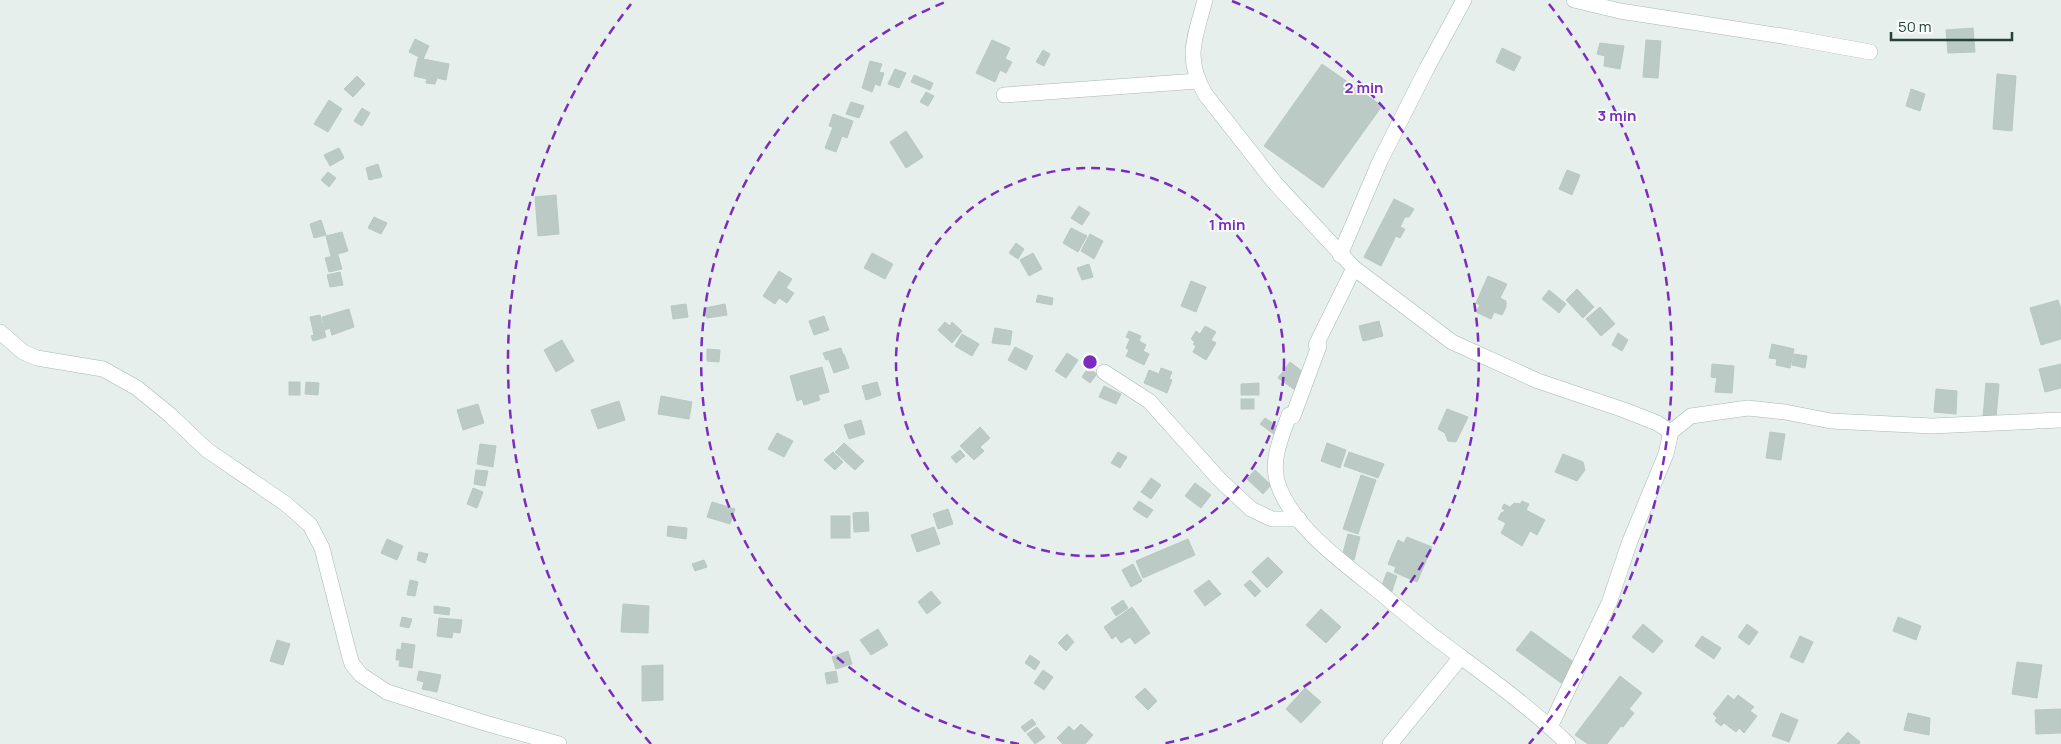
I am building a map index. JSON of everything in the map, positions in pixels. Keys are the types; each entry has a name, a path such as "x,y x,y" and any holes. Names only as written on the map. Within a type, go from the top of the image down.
{"street":[{"path":"1204,0 1192,51 1194,69 1205,94 1264,170 1340,255 1354,268 1452,342 1538,382 1657,423 1671,432"},
{"path":"1340,255 1380,162 1427,68 1464,0"},
{"path":"1574,0 1620,11 1788,37 1870,52"},
{"path":"1004,95 1198,80"},
{"path":"1354,268 1316,345 1319,346 1292,416 1289,415 1274,461 1281,492 1299,519 1330,551 1550,727 1568,744"},
{"path":"0,332 23,352 37,358 103,369 138,388 207,450 286,504 310,525 322,548 350,659 361,675 386,692 559,744"},
{"path":"1104,372 1149,401 1220,480 1251,509 1272,519 1299,519"},
{"path":"1550,727 1609,603 1630,541 1666,454 1671,432 1691,416 1748,408 1785,412 1831,421 1932,426 2061,420"},
{"path":"1390,744 1461,657"}],"building":[{"path":"1973,28 1975,52 1948,53 1946,30"},
{"path":"415,39 429,46 423,59 409,52"},
{"path":"992,40 1010,48 1005,59 1012,62 1006,73 1000,70 995,82 976,73"},
{"path":"1646,40 1661,41 1658,78 1643,77"},
{"path":"1600,43 1624,46 1620,69 1604,66 1605,56 1597,54"},
{"path":"1502,48 1521,57 1514,71 1496,62"},
{"path":"1043,50 1050,54 1044,66 1036,62"},
{"path":"418,58 449,64 446,80 437,78 435,84 426,83 427,79 414,76"},
{"path":"870,61 882,64 879,72 884,73 880,86 875,84 872,92 862,88"},
{"path":"1322,64 1382,106 1323,188 1264,146"},
{"path":"895,69 906,73 899,88 888,84"},
{"path":"1997,74 2016,76 2012,131 1993,129"},
{"path":"914,75 933,83 930,90 911,82"},
{"path":"357,76 365,84 353,97 344,89"},
{"path":"1911,89 1925,94 1920,111 1906,106"},
{"path":"926,92 934,96 928,106 920,102"},
{"path":"329,100 342,109 328,132 314,124"},
{"path":"851,102 864,106 859,118 846,114"},
{"path":"362,108 370,113 362,126 354,121"},
{"path":"833,114 853,121 847,138 842,136 836,152 825,148 833,127 829,126"},
{"path":"906,131 923,157 906,168 890,142"},
{"path":"339,148 344,158 330,166 324,155"},
{"path":"378,164 382,177 369,180 366,168"},
{"path":"1567,170 1580,175 1572,195 1559,189"},
{"path":"328,172 336,178 329,187 321,180"},
{"path":"556,195 559,234 538,236 535,197"},
{"path":"1394,199 1414,209 1409,217 1405,217 1400,227 1405,229 1400,238 1396,236 1381,266 1364,257"},
{"path":"1079,206 1090,213 1082,225 1071,218"},
{"path":"374,217 387,223 381,234 368,228"},
{"path":"321,220 326,235 314,238 310,224"},
{"path":"1071,228 1087,236 1078,252 1063,243"},
{"path":"342,232 348,251 331,256 326,236"},
{"path":"1090,234 1103,241 1094,259 1081,251"},
{"path":"1016,243 1024,249 1018,259 1009,253"},
{"path":"872,253 893,264 885,279 864,268"},
{"path":"1033,253 1042,269 1029,276 1020,260"},
{"path":"338,255 342,269 329,272 325,258"},
{"path":"1089,264 1093,277 1082,280 1077,268"},
{"path":"779,271 792,279 786,288 794,293 787,303 779,298 775,304 763,296"},
{"path":"340,272 343,285 330,287 327,275"},
{"path":"1488,276 1507,284 1500,298 1506,301 1506,307 1502,315 1494,312 1491,319 1476,312 1480,305 1476,303"},
{"path":"1191,281 1206,287 1196,312 1181,306"},
{"path":"1577,289 1594,307 1583,318 1566,300"},
{"path":"1549,290 1566,304 1559,313 1542,299"},
{"path":"1038,295 1053,298 1052,305 1036,302"},
{"path":"2058,300 2061,309 2061,339 2041,345 2030,308"},
{"path":"686,304 688,317 673,319 671,306"},
{"path":"725,304 727,315 707,318 705,308"},
{"path":"1600,307 1615,324 1601,336 1586,319"},
{"path":"349,309 354,327 332,335 330,328 325,330 322,317"},
{"path":"320,315 326,337 313,341 311,336 314,335 310,317"},
{"path":"824,316 829,330 814,335 809,321"},
{"path":"1379,321 1383,336 1363,341 1359,326"},
{"path":"945,322 950,326 952,322 962,331 952,343 938,330"},
{"path":"1205,326 1216,332 1211,340 1216,343 1206,360 1193,352 1196,346 1193,344 1195,342 1191,339 1196,331 1200,334"},
{"path":"995,328 1012,331 1010,345 992,343"},
{"path":"1129,331 1141,336 1139,341 1146,345 1143,351 1149,354 1144,365 1126,356 1129,350 1126,348 1130,339 1126,337"},
{"path":"1618,333 1628,340 1622,351 1612,345"},
{"path":"962,334 979,344 972,356 955,346"},
{"path":"562,340 574,361 556,372 544,350"},
{"path":"1772,344 1794,349 1790,368 1776,365 1777,359 1769,358"},
{"path":"1015,347 1033,356 1026,370 1008,360"},
{"path":"841,348 843,355 826,360 823,353"},
{"path":"707,349 720,350 719,362 707,361"},
{"path":"1067,353 1078,360 1066,378 1055,371"},
{"path":"844,354 849,368 834,373 829,360"},
{"path":"1794,354 1807,356 1805,368 1792,365"},
{"path":"1290,362 1307,375 1295,390 1278,378"},
{"path":"1712,364 1734,366 1732,393 1715,392 1717,378 1711,377"},
{"path":"2061,364 2061,388 2045,392 2039,369"},
{"path":"822,367 829,392 818,395 820,400 804,405 802,399 797,401 790,376"},
{"path":"1088,368 1097,374 1090,383 1082,377"},
{"path":"1161,368 1172,372 1169,379 1172,380 1167,393 1144,383 1149,370 1159,374"},
{"path":"289,382 300,382 300,395 289,395"},
{"path":"306,382 319,383 318,395 305,394"},
{"path":"877,382 881,395 866,400 862,386"},
{"path":"1259,383 1259,395 1241,395 1241,384"},
{"path":"1986,383 1999,384 1996,418 1983,417"},
{"path":"1104,386 1121,394 1116,404 1099,397"},
{"path":"1936,389 1957,391 1956,414 1934,412"},
{"path":"661,396 692,402 689,419 658,414"},
{"path":"1241,399 1254,399 1254,409 1241,409"},
{"path":"619,401 625,420 598,429 591,410"},
{"path":"478,404 484,423 463,430 457,410"},
{"path":"1447,409 1468,417 1456,442 1448,441 1445,433 1438,429"},
{"path":"1265,418 1280,428 1275,435 1260,424"},
{"path":"861,420 865,434 849,439 844,425"},
{"path":"980,427 990,438 980,447 984,451 974,460 960,446"},
{"path":"1770,432 1785,434 1781,460 1766,458"},
{"path":"777,433 793,441 784,457 768,449"},
{"path":"844,443 864,461 855,470 835,452"},
{"path":"1327,443 1346,450 1340,468 1321,461"},
{"path":"480,444 496,446 493,467 477,464"},
{"path":"960,450 965,456 956,463 951,457"},
{"path":"833,452 843,462 835,470 824,460"},
{"path":"1118,452 1127,457 1120,468 1111,463"},
{"path":"1349,452 1384,464 1378,478 1344,466"},
{"path":"1563,454 1583,462 1585,470 1577,481 1555,472"},
{"path":"476,470 488,471 485,486 474,484"},
{"path":"1255,470 1271,485 1263,494 1247,479"},
{"path":"1361,475 1376,480 1358,534 1343,529"},
{"path":"1151,478 1161,485 1151,499 1141,492"},
{"path":"1195,483 1211,495 1201,508 1185,496"},
{"path":"473,488 483,492 477,508 467,504"},
{"path":"1139,501 1153,510 1147,518 1133,509"},
{"path":"1522,501 1529,504 1526,510 1545,520 1537,535 1530,531 1522,546 1501,533 1506,523 1498,519 1501,513 1505,511 1502,508 1504,504 1510,507 1514,503 1520,504"},
{"path":"712,502 735,509 730,524 707,517"},
{"path":"948,509 953,524 938,529 933,514"},
{"path":"868,512 869,531 854,532 853,513"},
{"path":"831,516 850,516 850,538 831,538"},
{"path":"668,526 687,528 686,539 667,536"},
{"path":"934,527 940,544 917,552 911,535"},
{"path":"1348,534 1360,537 1354,560 1342,557"},
{"path":"1407,537 1432,547 1417,582 1394,572 1396,567 1388,564 1398,540 1404,543"},
{"path":"387,539 403,546 397,560 381,553"},
{"path":"1188,539 1195,555 1143,578 1136,561"},
{"path":"419,552 428,554 425,563 417,560"},
{"path":"1268,557 1283,572 1267,588 1252,572"},
{"path":"704,560 707,567 695,571 692,564"},
{"path":"1133,564 1142,581 1131,587 1122,570"},
{"path":"1387,572 1397,576 1391,594 1380,590"},
{"path":"410,580 418,582 415,596 407,595"},
{"path":"1209,580 1221,594 1205,606 1194,591"},
{"path":"1250,580 1261,591 1255,597 1244,585"},
{"path":"931,591 941,603 927,614 918,602"},
{"path":"1123,600 1128,608 1116,616 1111,608"},
{"path":"623,604 649,606 648,633 621,632"},
{"path":"434,606 450,608 449,615 434,613"},
{"path":"1132,607 1150,633 1135,644 1130,637 1121,643 1116,636 1112,639 1104,627"},
{"path":"1321,609 1341,627 1326,643 1306,625"},
{"path":"402,617 412,619 409,628 400,626"},
{"path":"1898,617 1921,626 1916,640 1893,631"},
{"path":"439,618 462,620 460,633 453,632 452,638 437,636"},
{"path":"1643,624 1663,641 1653,653 1632,637"},
{"path":"1747,624 1758,632 1749,645 1738,637"},
{"path":"878,629 888,645 871,655 860,640"},
{"path":"1531,631 1575,663 1569,678 1561,683 1516,650"},
{"path":"1067,634 1074,642 1066,651 1058,643"},
{"path":"1702,636 1721,648 1714,659 1695,646"},
{"path":"1800,636 1813,642 1803,663 1790,657"},
{"path":"277,640 290,644 283,665 270,661"},
{"path":"402,643 415,645 412,668 399,666 400,660 396,660 397,649 401,650"},
{"path":"848,651 852,664 836,669 832,657"},
{"path":"1030,655 1040,662 1035,670 1025,663"},
{"path":"2017,662 2042,665 2037,698 2012,694"},
{"path":"663,665 663,700 642,701 642,666"},
{"path":"1043,670 1053,677 1044,690 1034,683"},
{"path":"419,671 441,675 437,692 422,689 424,682 417,680"},
{"path":"836,671 838,682 827,684 825,673"},
{"path":"1620,676 1642,693 1629,709 1634,713 1607,744 1588,744 1575,735"},
{"path":"1145,688 1157,701 1148,710 1135,697"},
{"path":"1305,688 1321,702 1301,723 1286,709"},
{"path":"1728,695 1734,700 1738,695 1754,707 1750,711 1757,716 1744,733 1739,728 1736,732 1724,723 1721,726 1715,721 1717,718 1713,714"},
{"path":"2061,709 2061,733 2036,734 2035,710"},
{"path":"1781,713 1798,720 1789,742 1772,736"},
{"path":"1908,713 1930,718 1929,735 1904,730"},
{"path":"1032,719 1036,724 1025,732 1021,727"},
{"path":"1081,724 1093,735 1085,744 1063,744 1057,738 1069,726 1074,731"},
{"path":"1037,727 1045,737 1035,744 1027,734"},
{"path":"1848,732 1860,742 1859,744 1837,744"}]}
